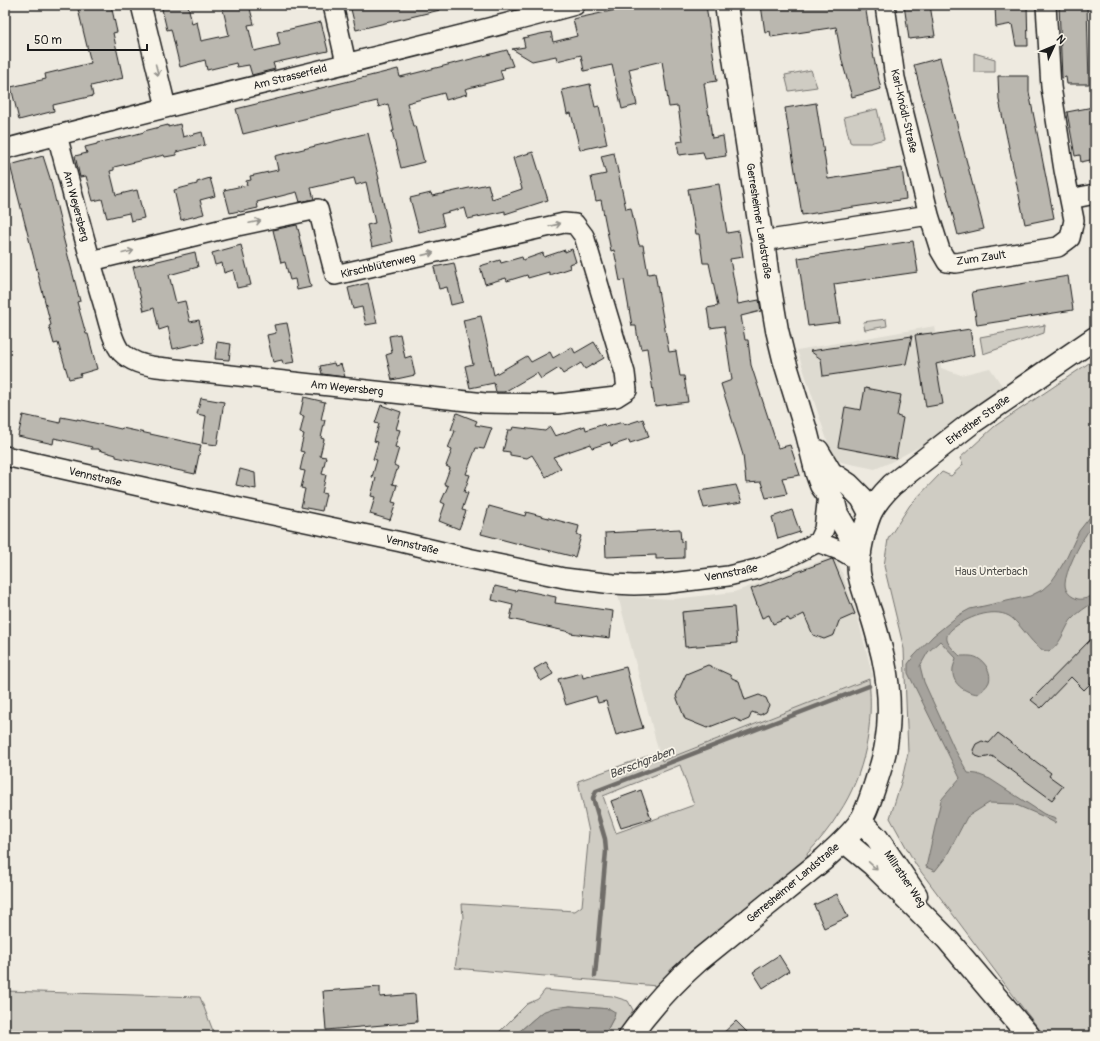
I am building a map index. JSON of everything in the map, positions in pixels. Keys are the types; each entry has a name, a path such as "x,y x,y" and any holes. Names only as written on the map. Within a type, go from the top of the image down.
{"street":[{"path":"141,5 166,107"},
{"path":"333,5 346,63"},
{"name":"Am Strasserfeld","path":"5,149 166,107 505,24 575,5"},
{"name":"Gerresheimer Landstraße","path":"726,5 760,228 775,318 784,359 821,485 831,499 859,557"},
{"name":"Karl-Knödl-Straße","path":"885,5 895,78 929,215"},
{"path":"1046,5 1051,87 1070,199 1095,194"},
{"name":"Am Weyersberg","path":"57,135 90,261 114,337 120,350 130,360 142,365 485,403 556,404 616,397 626,390 625,373 584,236 575,224"},
{"name":"Zum Zault","path":"929,215 940,250 947,262 956,263 1058,246 1070,238 1074,220 1070,199"},
{"name":"Kirschblütenweg","path":"90,261 223,229 318,209 335,275 564,223 575,224"},
{"path":"763,241 929,215"},
{"name":"Erkrather Straße","path":"870,513 886,491 970,424 1095,338"},
{"name":"Gerresheimer Landstraße","path":"630,1036 658,1000 680,977 844,841 860,821 872,794 883,759 889,718 889,703 883,657 859,573 859,557 870,513 862,498 849,485 831,473 807,434"},
{"name":"Vennstraße","path":"5,456 200,500 401,542 468,558 564,578 597,582 634,585 663,584 728,576 757,569 787,558 818,542"},
{"name":"Gerresheimer Landstraße","path":"849,485 886,491"},
{"path":"859,557 818,542 824,529 831,499 861,513 870,513"},
{"name":"Millrather Weg","path":"860,821 877,838 946,939"},
{"name":"Millrather Weg","path":"844,841 872,864 946,939 1029,1036"}],"shaded area":[{"path":"935,326 941,368 961,375 990,368 1003,387 930,441 875,469 841,462 835,458 828,443 797,350"},
{"path":"1095,514 1094,523 1070,565 1065,587 1069,594 1078,599 1089,597 1095,593 1095,601 1071,620 1055,647 1047,651 1042,650 1009,616 987,613 964,621 952,629 947,637 949,644 960,656 975,657 982,661 988,669 990,676 989,682 978,694 963,689 956,683 953,668 956,658 940,641 928,652 920,666 924,682 954,748 968,773 977,774 990,779 1044,814 1056,818 1055,823 1014,804 989,803 967,817 946,857 935,871 926,867 941,800 960,778 908,673 908,664 933,636 959,615 970,609 1030,596 1042,590 1051,582 1058,572 1079,531 1090,517"},
{"path":"834,556 838,561 858,619 873,677 661,761 618,596 674,599 734,592"},
{"path":"570,1006 610,1009 615,1012 604,1036 514,1036 542,1012 553,1008"}],"green space":[{"path":"974,53 995,59 995,72 974,72"},
{"path":"811,70 817,87 789,91 785,75"},
{"path":"877,109 884,139 870,143 850,142 844,117"},
{"path":"886,319 887,326 865,330 863,322"},
{"path":"1045,325 1044,333 983,354 980,337"},
{"name":"Haus Unterbach","path":"1095,359 1095,1036 1045,1036 916,865 890,818 908,753 904,649 884,566 888,539 910,505 942,472 951,476 963,465 960,458 995,426"},
{"path":"869,679 870,714 866,749 855,782 836,819 807,854 808,859 657,986 455,968 463,918 462,904 575,911 582,906 589,832 578,781 659,752 662,761","holes":["680,765 694,805 616,833 603,796"]},
{"path":"545,990 612,996 628,1001 633,1010 618,1036 604,1036 614,1017 610,1009 570,1006 542,1012 514,1036 495,1036 527,1004 538,999"},
{"path":"5,991 200,997 215,1036 5,1036"}],"building":[{"path":"77,5 111,5 117,32 113,33 123,78 91,86 93,96 53,105 54,111 19,120 11,87 46,79 45,74 91,63"},
{"path":"161,5 188,5 192,24 197,22 201,41 229,35 222,5 249,5 254,24 248,25 254,51 280,45 277,32 321,22 328,51 273,63 275,69 252,75 249,65 237,67 236,63 207,70 205,60 180,67 171,29 167,30"},
{"path":"350,5 439,5 440,10 356,30"},
{"path":"629,5 706,5 717,81 704,83 712,138 723,136 726,156 705,159 703,152 679,155 677,142 683,141 678,106 669,107 662,61 629,69 637,105 622,109 612,65 584,71 581,55 557,61 556,56 532,61 512,49 525,47 523,38 540,34 551,32 553,42 577,36 573,19 630,7"},
{"path":"761,5 865,5 874,59 881,89 852,97 842,61 836,27 771,37 770,31 765,33"},
{"path":"904,5 930,5 935,36 909,39"},
{"path":"995,5 1027,5 1028,46 1016,46 1012,24 996,27"},
{"path":"1059,5 1087,5 1089,84 1067,84 1066,77 1062,78"},
{"path":"507,50 513,66 500,70 503,79 465,89 467,94 446,100 444,93 407,103 413,126 415,126 424,162 401,168 392,131 394,131 388,104 379,107 377,101 243,134 236,109 398,69 400,77"},
{"path":"940,58 984,229 958,235 914,65"},
{"path":"998,76 1029,76 1029,92 1054,218 1025,224 999,100"},
{"path":"590,84 595,107 599,106 607,144 580,150 571,113 567,114 562,90"},
{"path":"816,103 828,179 902,168 906,199 802,215 785,108"},
{"path":"1093,107 1095,116 1095,159 1081,162 1080,155 1075,156 1067,112"},
{"path":"180,124 183,137 202,132 205,145 176,152 176,155 165,157 164,155 114,167 114,170 110,171 116,195 137,190 144,218 131,221 129,213 107,218 102,199 93,201 86,176 80,177 75,156 87,153 85,147 97,143 168,125 168,127"},
{"path":"368,133 392,242 372,247 367,225 375,223 366,182 356,185 354,178 311,188 314,199 300,202 297,192 257,202 258,208 230,213 224,190 247,185 246,181 251,180 250,176 278,170 275,156"},
{"path":"533,152 548,200 505,214 505,211 468,219 465,208 441,214 444,226 419,232 410,198 431,193 432,196 488,184 492,199 522,189 513,158"},
{"path":"614,153 626,209 631,208 639,245 643,245 648,274 655,273 669,352 676,351 680,376 684,376 688,402 655,406 647,348 641,349 636,326 632,326 624,280 620,281 614,250 611,251 601,200 596,201 591,177 606,174 601,156"},
{"path":"43,156 50,178 63,237 80,301 77,302 86,334 88,334 97,369 80,374 81,376 69,379 58,343 54,344 49,326 51,325 10,165"},
{"path":"210,178 215,196 200,200 204,214 181,220 174,190 197,184 197,182"},
{"path":"719,184 727,233 739,231 743,257 730,259 738,304 759,300 761,311 741,316 745,340 748,340 751,365 778,448 790,445 800,475 782,478 787,494 766,498 761,482 746,483 743,455 721,384 732,380 724,326 710,328 707,308 718,306 709,263 703,263 699,234 696,234 688,189"},
{"path":"297,225 311,287 297,290 295,279 290,280 285,262 281,263 273,230"},
{"path":"913,241 918,272 834,284 840,322 808,326 798,258"},
{"path":"241,245 251,285 237,288 233,270 224,273 222,263 215,265 212,253"},
{"path":"572,249 576,262 569,264 570,268 549,275 549,272 528,278 527,275 507,281 506,278 485,284 480,266 500,260 501,263 522,257 523,260 543,253 544,257"},
{"path":"195,252 198,267 169,275 176,303 185,301 190,322 199,320 204,342 173,349 168,327 159,330 154,308 144,311 133,267"},
{"path":"454,263 463,302 451,305 447,287 439,289 434,267"},
{"path":"1068,276 1073,310 977,325 972,292"},
{"path":"368,283 377,323 366,325 362,307 353,309 348,288"},
{"path":"481,316 494,375 527,356 531,362 550,352 553,358 572,347 575,353 594,342 604,358 585,369 581,363 563,374 559,368 541,379 537,373 504,392 496,392 494,383 470,388 465,366 473,364 463,320"},
{"path":"287,323 295,362 283,364 282,360 273,362 267,335 276,333 274,325"},
{"path":"970,329 974,355 936,364 943,404 926,407 915,335 932,333 932,335"},
{"path":"400,334 405,358 411,356 415,375 392,380 386,355 392,353 389,336"},
{"path":"912,336 906,364 823,376 821,359 810,351"},
{"path":"217,342 231,344 229,360 215,359"},
{"path":"334,363 335,366 341,364 345,377 322,374 320,366"},
{"path":"865,388 901,395 897,416 903,418 896,458 838,447 845,407 861,410"},
{"path":"304,397 325,402 321,420 325,420 321,438 324,439 320,456 326,457 322,474 326,475 322,493 326,494 322,511 301,507 305,489 301,488 305,471 300,470 304,452 300,451 304,434 300,433 304,416 300,415"},
{"path":"201,398 224,402 217,445 202,443 206,416 197,414"},
{"path":"381,405 401,412 396,429 400,430 395,447 399,448 394,465 398,467 392,484 397,485 392,502 396,503 390,520 370,514 375,497 371,496 376,478 372,477 377,460 373,459 378,442 374,441 379,424 375,423"},
{"path":"457,413 477,421 475,425 492,428 484,449 476,448 466,474 470,475 464,492 468,493 462,510 466,511 459,529 439,521 445,504 441,502 448,486 444,484 450,468 446,466 452,450 448,448 455,431 451,430"},
{"path":"23,415 60,423 61,417 77,419 201,445 195,474 116,457 116,455 99,449 91,449 92,447 54,438 53,444 18,436"},
{"path":"643,419 649,437 630,443 629,440 611,446 610,442 592,448 591,444 553,457 561,468 546,477 532,455 527,458 510,455 510,452 503,451 508,430 512,430 513,427 545,431 550,427 555,436 585,426 586,430 604,424 605,427 623,422 624,425"},
{"path":"240,469 255,473 256,489 236,485"},
{"path":"736,485 742,502 704,508 699,491"},
{"path":"489,506 525,516 526,512 579,526 577,534 581,536 575,557 481,534"},
{"path":"792,510 800,532 778,539 772,517"},
{"path":"680,529 681,542 684,541 684,558 656,559 656,555 606,557 605,533"},
{"path":"832,559 855,614 839,621 834,635 824,639 813,635 804,614 790,621 788,618 773,624 769,615 762,618 751,589"},
{"path":"495,586 556,597 555,603 613,611 610,638 570,633 510,619 513,605 492,600"},
{"path":"734,607 737,643 685,647 682,612"},
{"path":"1095,635 1095,679 1084,690 1071,677 1041,708 1031,700 1033,698"},
{"path":"546,662 553,674 541,681 534,669"},
{"path":"708,665 730,675 732,678 739,681 745,700 759,695 766,698 769,705 766,712 760,715 752,712 749,719 742,722 733,718 707,728 685,719 676,696 686,674"},
{"path":"626,667 643,728 616,735 606,701 598,703 596,696 566,705 558,679 582,673 583,678"},
{"path":"998,733 1051,773 1049,776 1063,786 1052,800 992,756 982,758 976,756 973,750 976,744 982,741 989,743"},
{"path":"641,790 651,819 621,828 611,801"},
{"path":"837,894 848,917 824,928 814,905"},
{"path":"779,955 789,971 763,988 753,972"},
{"path":"380,987 380,997 415,994 417,1022 326,1030 323,991"},
{"path":"736,1021 751,1036 720,1036"}],"waterway":[{"name":"Berschgraben","path":"595,976 606,851 605,839 593,798 596,791 869,686"}]}
